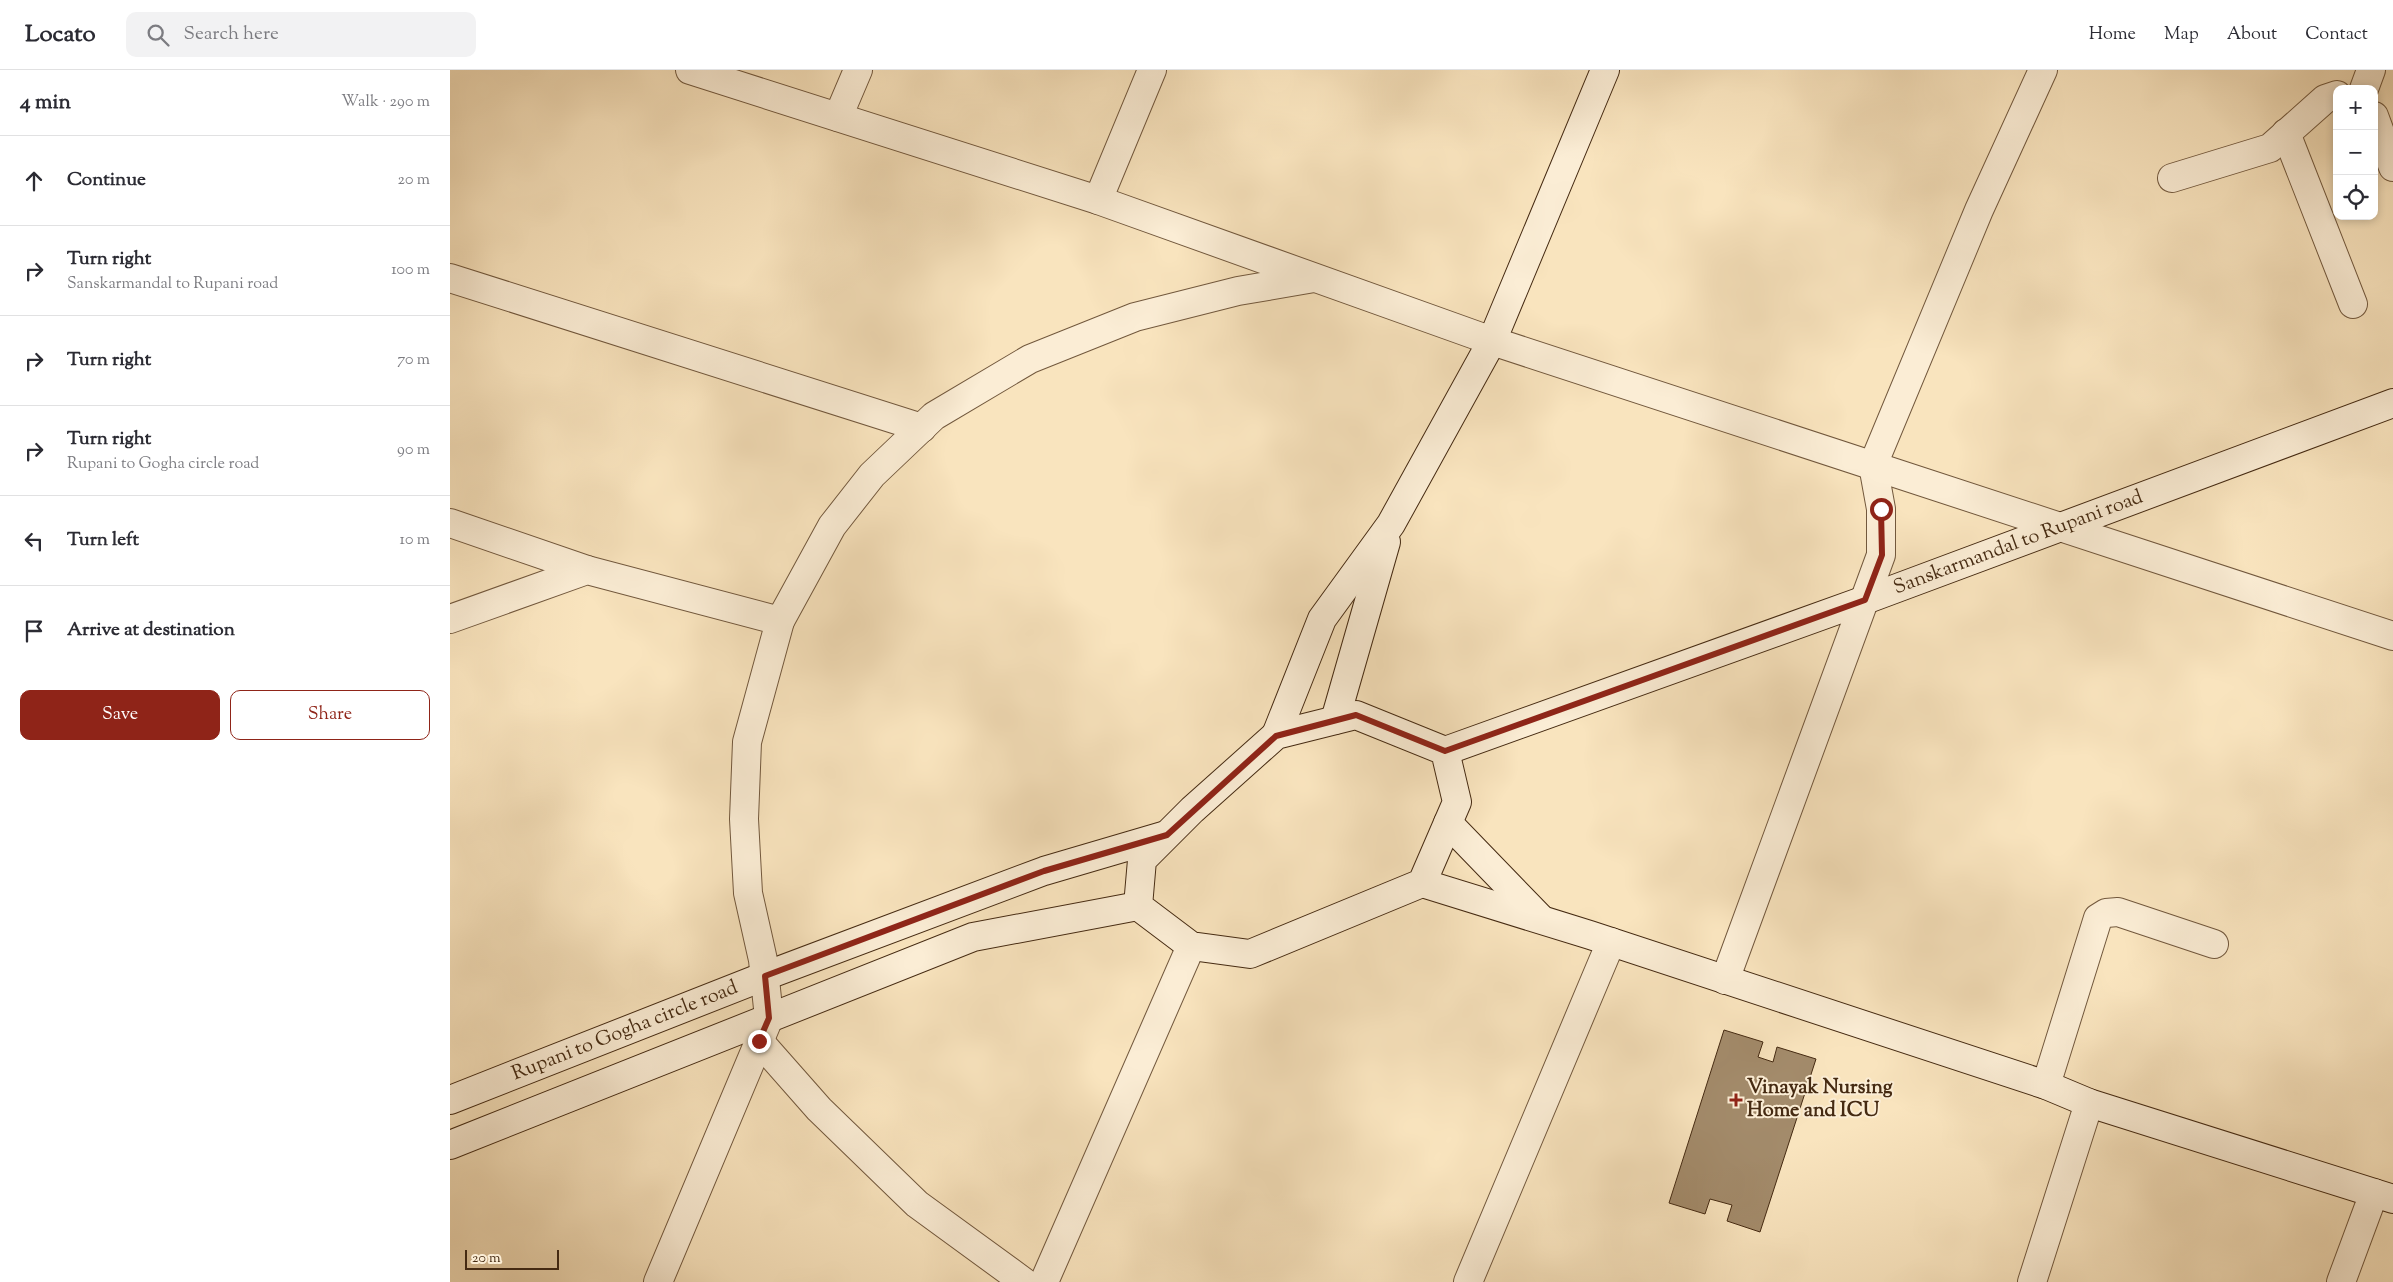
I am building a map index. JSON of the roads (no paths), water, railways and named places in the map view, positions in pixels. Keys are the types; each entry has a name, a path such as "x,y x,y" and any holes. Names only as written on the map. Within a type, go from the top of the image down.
{"street":[{"path":"690,70 1098,200 1492,341 2393,636"},
{"path":"838,117 858,70"},
{"path":"1098,200 1152,70"},
{"path":"1605,70 1492,341 1391,524 1322,619 1276,736 1142,860 1138,906 1190,946 1250,954 1422,883 1612,942 2046,1085 2089,1103 2384,1196 2341,1282"},
{"path":"1725,980 1882,555 1881,509 1873,465 1978,210 2043,70"},
{"path":"2172,178 2270,148 2325,99 2333,96"},
{"path":"2378,127 2393,168"},
{"path":"2286,133 2353,304"},
{"path":"450,278 922,428"},
{"path":"658,1282 764,1030 765,976 748,893 744,809 748,742 780,621 832,526 872,475 934,416 1030,359 1135,317 1238,291 1315,278"},
{"name":"Sanskarmandal to Rupani road","path":"1445,751 1865,600 2059,526 2393,403"},
{"path":"450,523 587,570 780,621"},
{"path":"1335,720 1391,524"},
{"path":"450,619 587,570"},
{"path":"1276,736 1356,715 1445,751 1457,802 1422,883"},
{"path":"1448,823 1541,920"},
{"name":"Rupani to Gogha circle road","path":"450,1100 765,976 1044,871 1167,835"},
{"name":"Rupani to Gogha circle road","path":"450,1145 764,1030 973,937 1138,906"},
{"path":"2046,1085 2098,918 2106,913 2118,912 2214,944"},
{"path":"1468,1282 1612,942"},
{"path":"1044,1282 1190,946"},
{"path":"764,1030 819,1109 917,1204 1024,1282"},
{"path":"2032,1282 2089,1103"}],"place":[{"name":"Vinayak Nursing Home and ICU","path":"1736,1100"}]}
